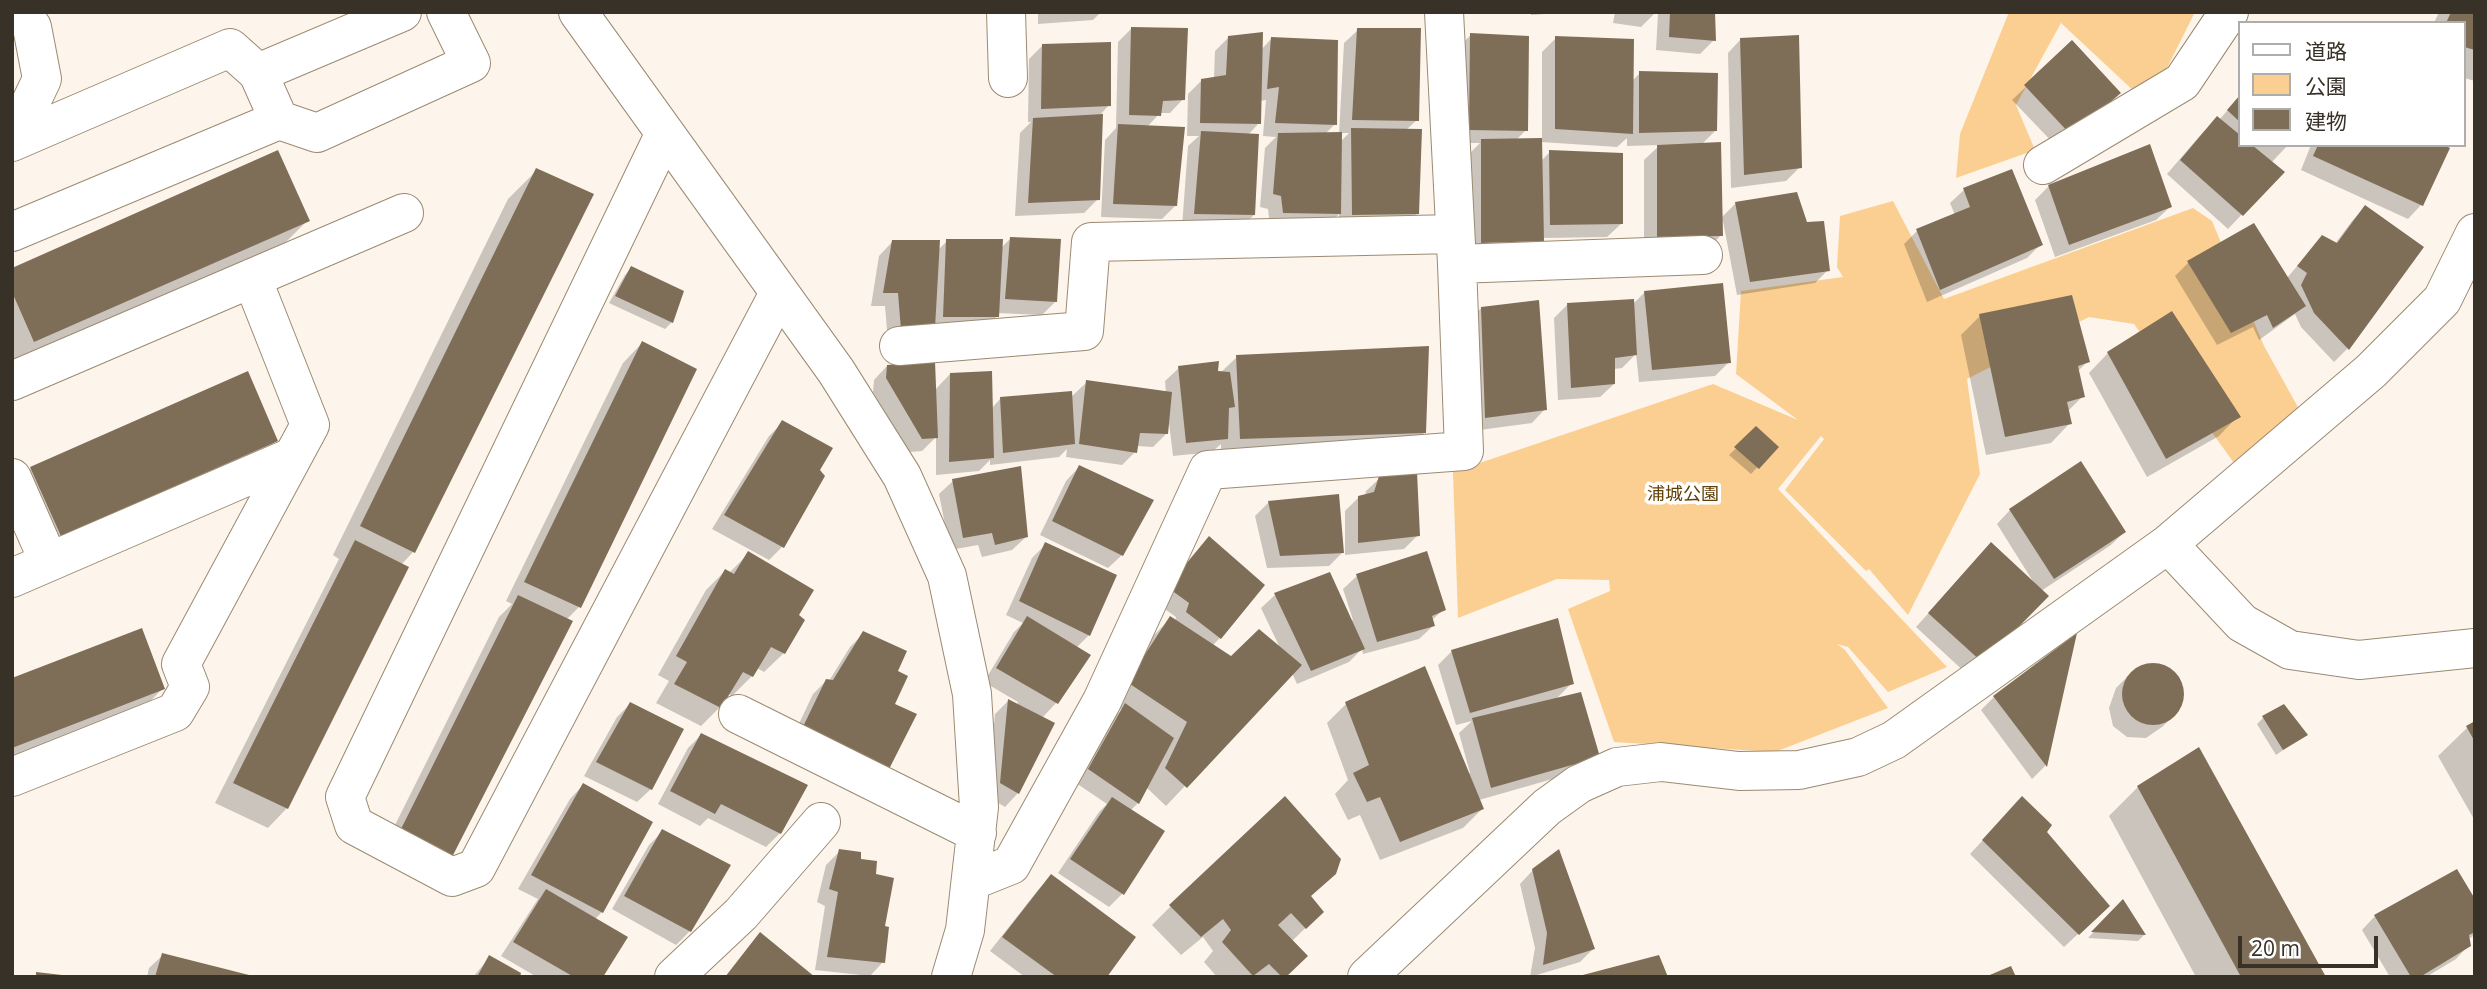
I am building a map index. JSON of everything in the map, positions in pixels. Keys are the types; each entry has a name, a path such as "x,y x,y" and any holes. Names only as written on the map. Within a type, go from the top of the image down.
{"street":[{"path":"12,142 42,79 32,27 19,12"},
{"path":"258,73 402,12"},
{"path":"12,232 279,120 317,134 471,63 446,12"},
{"path":"578,12 836,371 902,476 947,576 972,694 979,807 965,930 951,977"},
{"path":"1006,12 1008,78"},
{"path":"971,881 1011,865 1102,701 1209,470 1464,451 1444,12"},
{"path":"2042,165 2182,82 2229,12"},
{"path":"12,142 230,48 258,73 279,120"},
{"path":"665,133 345,797 354,825 452,877 476,868 779,293"},
{"path":"12,381 404,213"},
{"path":"1367,977 1411,959 1547,807 1579,784 1617,766 1661,762 1739,771 1799,770 1858,757 1894,740 2168,544 2371,371 2458,303 2475,233"},
{"path":"899,346 1084,331 1091,242 1703,255"},
{"path":"12,777 175,712 190,687 181,664 310,425 252,278"},
{"path":"12,578 292,457"},
{"path":"12,478 49,562"},
{"path":"2168,544 2242,623 2290,650 2358,660 2475,648"},
{"path":"738,714 977,833"},
{"path":"674,977 741,914 821,821"}],"green space":[{"path":"2009,12 2195,12 2167,68 2136,93 2061,23 2016,105 2035,150 1956,178 1960,134"},
{"name":"浦城公園","path":"1893,201 1944,299 2193,208 2212,221 2264,346 2299,409 2234,463 2134,324 2089,317 1967,379 1980,474 1908,615 1869,569 1866,571 1785,490 1824,439 1821,436 1778,489 1947,667 1888,692 1848,647 1837,644 1845,650 1888,708 1775,752 1614,742 1568,609 1610,591 1609,580 1557,579 1458,618 1453,472 1713,384 1798,420 1736,374 1741,291 1843,277 1837,267 1840,216"}],"building":[{"path":"1670,12 1715,12 1716,41 1669,37"},
{"path":"2451,12 2475,12 2475,50 2466,48 2466,21 2447,21"},
{"path":"1131,27 1188,28 1185,100 1163,101 1161,116 1129,115"},
{"path":"1357,28 1421,28 1419,121 1352,120"},
{"path":"1263,32 1261,124 1200,123 1201,79 1226,75 1228,36"},
{"path":"1470,33 1529,36 1528,131 1469,130"},
{"path":"1799,35 1802,168 1744,175 1740,38"},
{"path":"1555,36 1634,39 1633,134 1555,129"},
{"path":"1271,37 1338,40 1337,125 1275,123 1279,87 1267,89"},
{"path":"2072,40 2121,93 2071,135 2024,85"},
{"path":"1111,42 1111,106 1041,109 1042,44"},
{"path":"1639,71 1718,73 1717,131 1639,133"},
{"path":"2238,97 2238,120 2227,110"},
{"path":"1103,114 1100,200 1028,203 1033,118"},
{"path":"2217,116 2238,133 2238,147 2254,147 2285,172 2243,216 2180,160"},
{"path":"1118,124 1185,127 1177,206 1113,204"},
{"path":"1351,128 1422,129 1419,214 1352,215"},
{"path":"1201,131 1259,134 1255,215 1194,214"},
{"path":"1342,132 1341,214 1283,213 1281,196 1273,194 1278,133"},
{"path":"1542,138 1544,241 1481,243 1481,139"},
{"path":"1721,142 1723,236 1657,237 1657,145"},
{"path":"2150,144 2172,207 2069,245 2048,185"},
{"path":"2317,147 2450,148 2423,206 2313,156"},
{"path":"278,150 310,221 34,342 12,292 12,268"},
{"path":"1549,150 1623,153 1623,224 1550,225"},
{"path":"536,168 594,194 415,553 360,526"},
{"path":"2012,169 2043,245 1940,290 1916,229 1970,207 1963,188"},
{"path":"1797,192 1807,222 1824,221 1830,271 1750,282 1735,202"},
{"path":"2365,205 2424,247 2349,350 2314,313 2301,285 2307,273 2297,266 2322,235 2337,243"},
{"path":"2254,223 2306,306 2273,328 2267,315 2231,333 2187,261"},
{"path":"1010,237 1061,239 1057,302 1005,299"},
{"path":"946,239 1003,239 999,317 943,317"},
{"path":"892,240 940,240 935,328 901,330 898,293 883,293"},
{"path":"631,266 684,291 673,323 615,296"},
{"path":"1723,283 1731,363 1652,370 1644,291"},
{"path":"2072,295 2090,362 2078,366 2085,397 2067,402 2072,424 2005,437 1979,314"},
{"path":"1634,299 1637,355 1615,358 1615,384 1571,388 1567,303"},
{"path":"1539,300 1547,410 1485,418 1481,307"},
{"path":"2172,311 2241,417 2166,459 2107,352"},
{"path":"642,341 697,369 581,608 524,582"},
{"path":"1429,346 1426,433 1240,439 1236,355"},
{"path":"935,361 938,438 922,439 886,378 887,365"},
{"path":"1219,361 1218,371 1230,372 1235,407 1229,408 1228,439 1186,443 1178,366"},
{"path":"248,371 278,441 61,536 30,467"},
{"path":"992,371 994,458 949,462 950,373"},
{"path":"1086,380 1172,392 1168,434 1140,433 1137,453 1079,444"},
{"path":"1072,391 1075,444 1003,453 1000,397"},
{"path":"782,420 833,448 820,470 825,476 784,548 724,515"},
{"path":"1756,426 1779,447 1759,469 1734,447"},
{"path":"2081,461 2126,532 2054,579 2009,509"},
{"path":"1079,465 1154,500 1123,556 1052,521"},
{"path":"1021,466 1028,537 995,545 992,533 963,538 952,479"},
{"path":"1417,472 1420,536 1358,543 1358,496 1374,492 1379,476"},
{"path":"1339,494 1344,553 1280,556 1268,501"},
{"path":"1209,536 1265,585 1221,639 1186,612 1189,603 1167,587"},
{"path":"355,540 409,567 288,809 233,783"},
{"path":"1045,542 1117,575 1090,636 1019,601"},
{"path":"1991,542 2049,596 1983,663 1928,613"},
{"path":"748,551 814,590 799,615 805,620 785,654 771,647 753,677 743,672 721,708 674,684 687,662 676,656 725,569 734,574"},
{"path":"1427,551 1446,610 1432,616 1435,626 1377,642 1356,574"},
{"path":"1330,572 1365,649 1311,671 1274,593"},
{"path":"518,595 573,621 451,859 399,833"},
{"path":"1027,616 1091,655 1058,704 996,668"},
{"path":"1170,616 1231,656 1259,629 1302,665 1187,788 1165,768 1187,722 1127,682"},
{"path":"1558,618 1574,684 1470,713 1451,650"},
{"path":"142,628 165,689 12,748 12,678"},
{"path":"863,631 907,651 898,671 908,676 895,704 917,714 885,777 800,733 826,679 833,680"},
{"path":"2077,633 2047,767 1993,696"},
{"path":"2147,663 2159,663 2175,672 2182,682 2182,706 2175,716 2159,725 2147,725 2136,720 2127,711 2122,700 2122,688 2127,677 2136,668"},
{"path":"1425,666 1484,809 1400,842 1380,797 1367,802 1353,773 1369,765 1345,702"},
{"path":"1581,692 1600,757 1491,788 1472,718"},
{"path":"1008,699 1055,723 1019,794 1000,783"},
{"path":"630,702 684,729 652,790 596,762"},
{"path":"1125,703 1174,738 1139,804 1088,769"},
{"path":"2284,704 2308,735 2283,750 2262,716"},
{"path":"2475,721 2475,742 2466,726"},
{"path":"701,733 808,785 781,834 721,804 715,814 670,791"},
{"path":"2199,747 2326,977 2241,977 2137,786"},
{"path":"583,783 653,822 603,913 531,875"},
{"path":"1285,796 1341,859 1336,874 1311,896 1324,912 1306,929 1291,913 1278,925 1308,956 1286,977 1282,977 1269,964 1253,976 1222,942 1231,930 1223,919 1201,937 1169,905"},
{"path":"2022,796 2052,825 2047,832 2110,906 2079,935 1982,840"},
{"path":"1112,797 1165,831 1124,895 1070,859"},
{"path":"662,829 731,865 691,932 624,896"},
{"path":"839,849 861,852 861,859 877,861 876,874 894,878 885,926 889,927 885,963 827,957 838,892 829,889"},
{"path":"1559,849 1595,949 1543,965 1547,933 1532,869"},
{"path":"2457,869 2475,899 2475,932 2469,935 2471,946 2420,977 2411,977 2374,915"},
{"path":"1051,874 1136,937 1107,977 1057,977 1002,937"},
{"path":"546,889 628,937 603,977 574,977 513,942"},
{"path":"2123,899 2146,935 2091,932"},
{"path":"760,932 815,977 725,977"},
{"path":"162,953 253,976 253,977 155,977"},
{"path":"489,955 521,973 520,977 477,977"},
{"path":"1659,955 1668,977 1579,977 1579,976"},
{"path":"2011,966 2016,977 1985,977"},
{"path":"36,972 62,975 62,977 36,977"}]}
